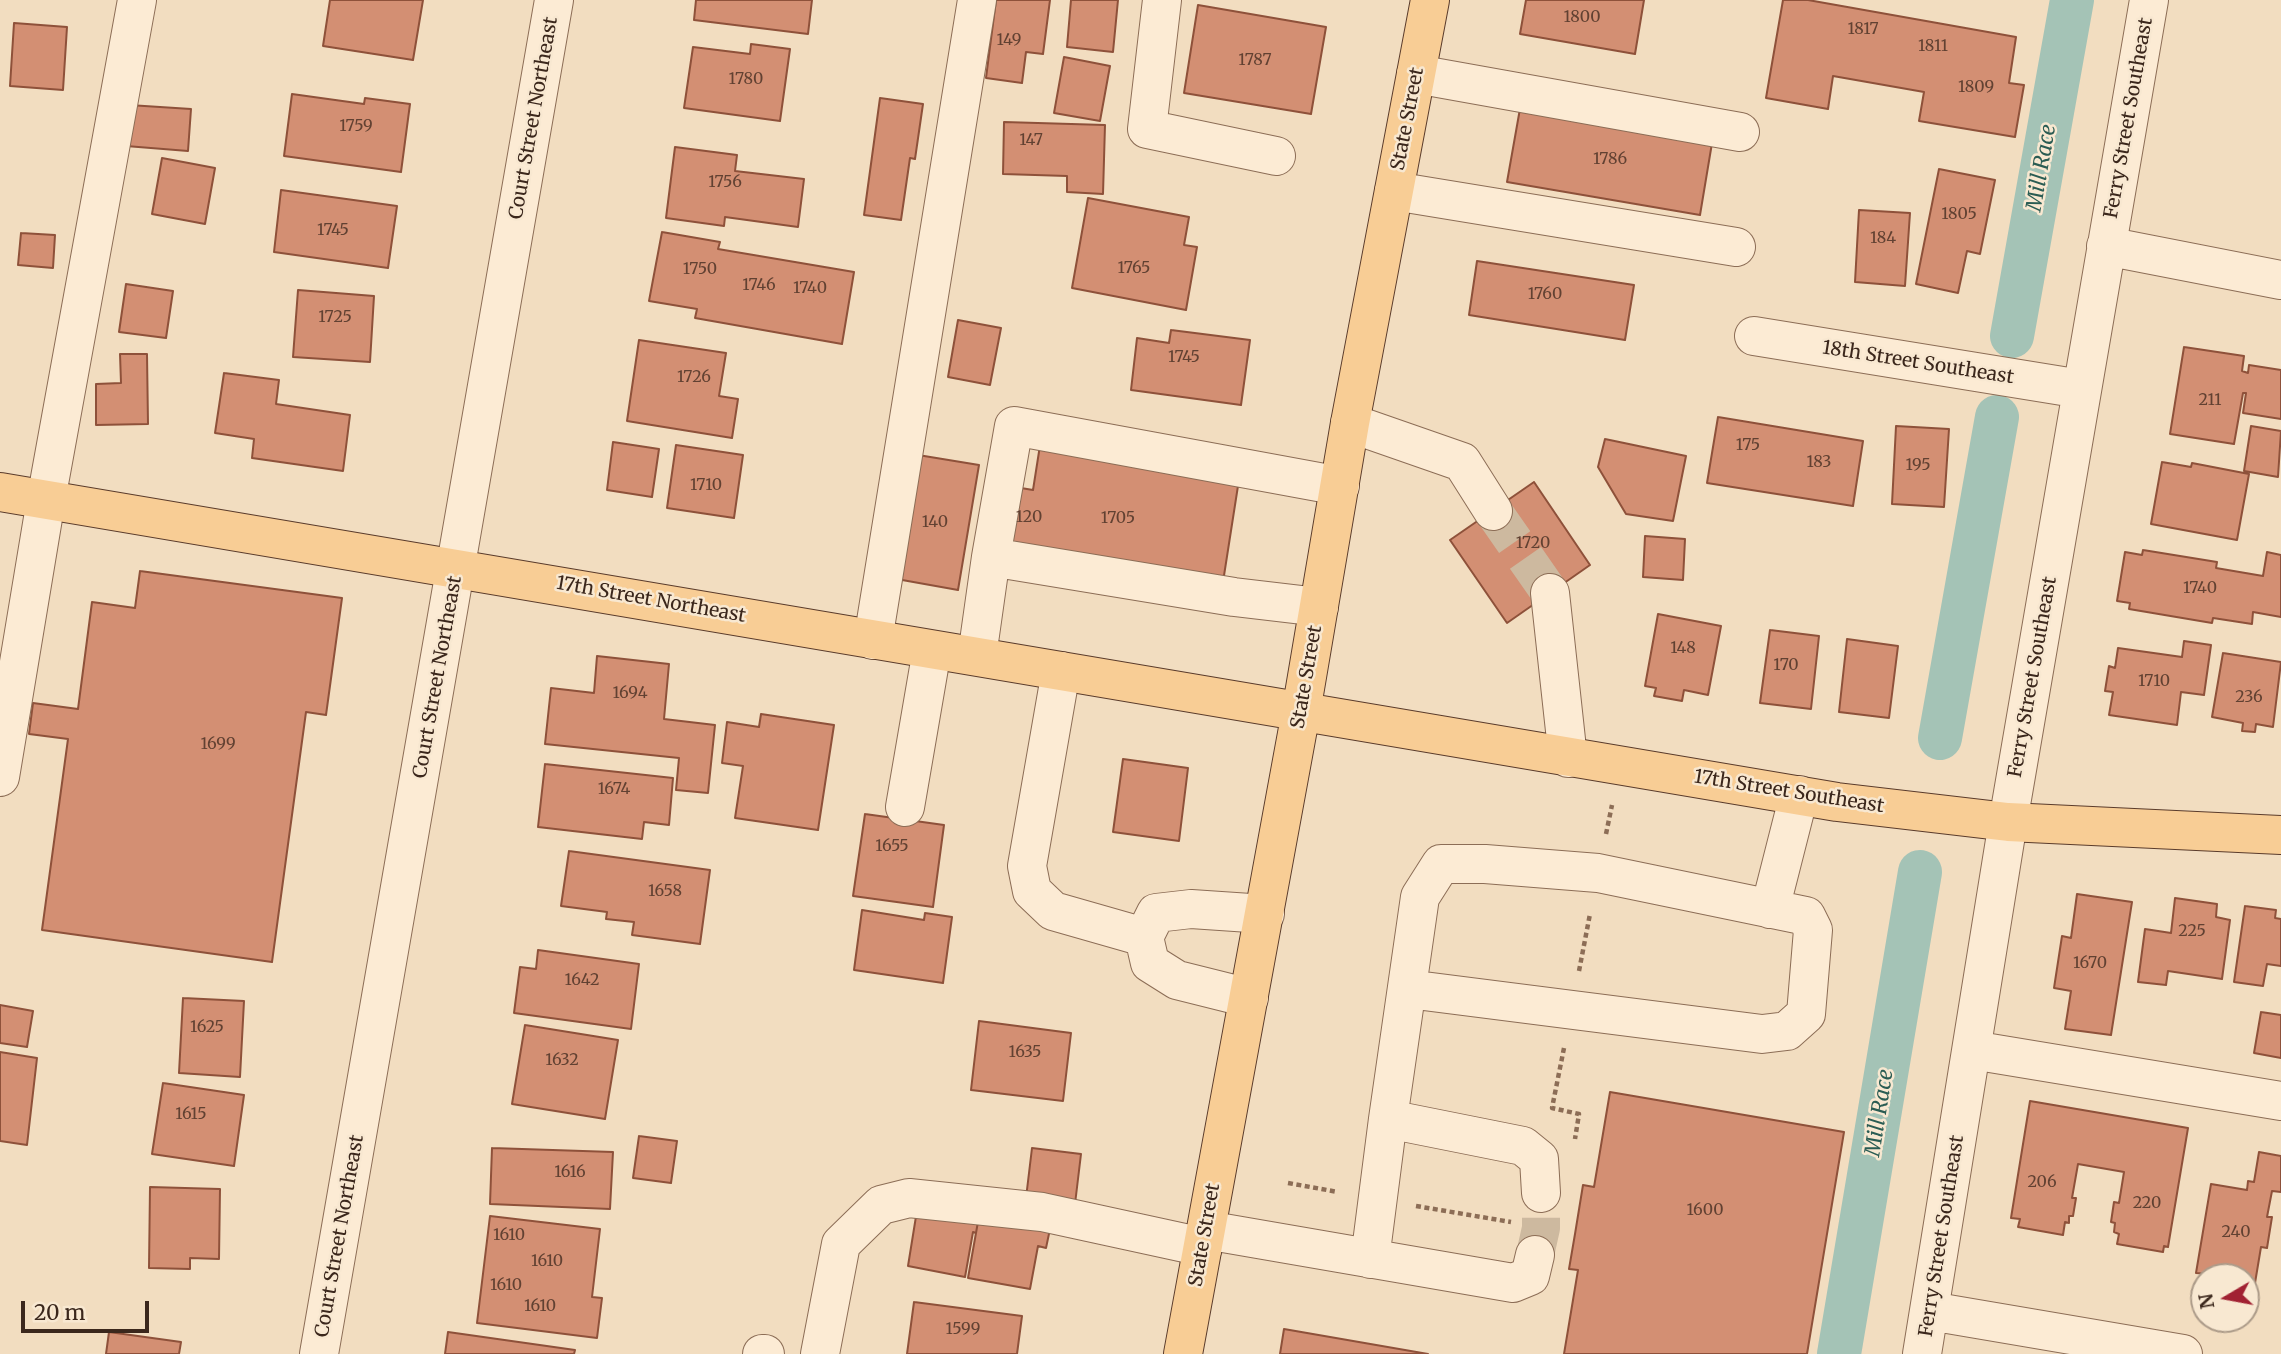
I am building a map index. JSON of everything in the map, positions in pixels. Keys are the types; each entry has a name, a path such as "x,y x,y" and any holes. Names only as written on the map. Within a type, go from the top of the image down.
{"main road":[{"name":"State Street","path":"1183,1354 1265,914 1350,423 1430,0"},
{"name":"17th Street Northeast","path":"0,492 457,567 1301,712"},
{"name":"17th Street Southeast","path":"1301,712 1799,795 2008,822 2281,835"}],"street":[{"path":"0,777 46,500 137,0"},
{"name":"Court Street Northeast","path":"319,1354 554,0"},
{"path":"873,640 977,0"},
{"path":"1162,0 1147,129 1276,156"},
{"name":"Ferry Street Southeast","path":"1922,1354 2008,822 2149,0"},
{"path":"1416,74 1740,132"},
{"path":"1394,191 1737,247"},
{"path":"2106,246 2281,280"},
{"name":"18th Street Southeast","path":"1754,336 2081,390"},
{"path":"1350,423 1462,463 1493,510"},
{"path":"977,656 1014,426 1340,486"},
{"path":"991,557 1234,597 1319,607"},
{"path":"1550,593 1568,758"},
{"path":"905,807 933,650"},
{"path":"1061,671 1027,866 1032,891 1053,911 1144,937"},
{"path":"1770,909 1799,795"},
{"path":"1370,1259 1420,897 1441,864 1485,864 1598,873 1806,916 1813,930 1806,1014 1787,1031 1762,1034 1408,989"},
{"path":"1248,998 1177,980 1150,963 1144,937 1156,913 1191,909 1265,914"},
{"path":"1972,1050 2281,1101"},
{"path":"1388,1119 1524,1146 1539,1159 1541,1193"},
{"path":"820,1354 841,1244 881,1205 909,1198 1042,1212 1205,1239 1370,1259 1513,1283 1530,1276 1535,1255"},
{"path":"1930,1311 2183,1354"}],"path":[{"path":"1288,1183 1514,1223"}],"building":[{"path":"330,0 423,0 413,60 323,46"},
{"path":"696,0 812,0 808,34 694,20"},
{"path":"996,0 1050,0 1043,54 1026,52 1022,83 986,78"},
{"path":"1071,0 1118,0 1113,52 1067,47"},
{"path":"1526,0 1644,0 1635,54 1520,34"},
{"path":"1783,0 1808,0 2016,37 2009,83 2024,85 2015,137 1919,121 1924,92 1833,76 1828,109 1766,98"},
{"path":"1198,5 1326,27 1311,114 1184,93"},
{"path":"14,23 67,27 63,90 10,86"},
{"path":"751,44 790,49 780,121 684,108 693,47 750,54"},
{"path":"1064,57 1110,66 1100,121 1054,113"},
{"path":"292,94 364,104 365,98 410,104 401,172 284,156"},
{"path":"880,98 923,104 915,159 910,158 901,220 864,215"},
{"path":"1521,103 1713,137 1700,215 1507,182"},
{"path":"129,105 191,109 188,151 126,146"},
{"path":"1004,122 1105,125 1103,194 1067,192 1067,176 1003,174"},
{"path":"675,147 737,155 735,171 804,179 798,227 725,217 724,226 666,218"},
{"path":"162,158 215,168 205,224 152,214"},
{"path":"1939,169 1995,180 1980,254 1967,251 1958,293 1916,284"},
{"path":"281,190 397,206 388,268 274,252"},
{"path":"1088,198 1189,217 1184,245 1197,247 1186,310 1072,288"},
{"path":"1859,210 1910,213 1905,286 1855,282"},
{"path":"662,232 720,242 718,249 854,272 842,344 695,318 697,309 649,301"},
{"path":"21,233 55,235 53,268 18,265"},
{"path":"1477,261 1634,285 1625,340 1469,315"},
{"path":"126,284 173,291 166,338 119,332"},
{"path":"298,290 374,296 370,362 293,357"},
{"path":"958,320 1001,328 990,385 948,377"},
{"path":"1171,330 1250,340 1241,405 1131,390 1137,338 1169,343"},
{"path":"639,340 726,353 719,396 738,399 732,438 627,421"},
{"path":"2184,347 2244,356 2242,371 2248,373 2249,365 2281,370 2281,419 2243,413 2246,393 2243,393 2234,444 2170,434"},
{"path":"120,354 147,354 148,424 96,425 96,384 121,383"},
{"path":"224,373 279,380 276,404 350,415 343,471 252,458 254,439 215,433"},
{"path":"1718,417 1863,441 1853,506 1707,483"},
{"path":"1896,426 1949,429 1944,507 1892,504"},
{"path":"2251,426 2281,431 2278,477 2244,471"},
{"path":"1041,439 1240,473 1223,582 999,546 1009,486 1033,490"},
{"path":"1605,439 1686,456 1673,521 1626,514 1598,467"},
{"path":"613,442 659,449 652,497 607,490"},
{"path":"676,445 743,455 734,518 667,508"},
{"path":"912,454 979,465 958,590 891,578"},
{"path":"2162,462 2191,467 2192,463 2249,474 2237,540 2151,524"},
{"path":"1534,482 1590,565 1507,623 1450,540"},
{"path":"1645,536 1685,539 1683,580 1643,577"},
{"path":"2143,550 2217,562 2216,568 2263,576 2267,552 2281,555 2281,617 2253,612 2252,624 2213,618 2212,623 2129,609 2130,603 2117,601 2125,552 2142,555"},
{"path":"140,571 342,598 326,715 306,712 272,962 42,930 68,739 29,734 33,703 78,709 92,602 135,608"},
{"path":"1658,614 1721,626 1708,695 1684,690 1682,701 1654,696 1656,688 1645,686"},
{"path":"1770,630 1819,636 1811,709 1760,703"},
{"path":"1847,639 1898,646 1889,718 1839,712"},
{"path":"2184,641 2211,645 2204,695 2181,692 2177,725 2109,715 2113,692 2105,691 2109,666 2115,668 2118,648 2182,657"},
{"path":"2223,653 2281,662 2273,727 2256,724 2255,732 2242,731 2243,723 2212,717"},
{"path":"597,656 669,664 664,719 715,725 708,793 676,790 679,758 545,744 551,688 594,693"},
{"path":"761,714 834,725 818,830 735,818 743,766 722,763 727,722 759,727"},
{"path":"1123,759 1188,768 1179,841 1113,832"},
{"path":"545,764 673,778 669,825 644,822 642,839 538,827"},
{"path":"865,814 944,825 933,907 853,896"},
{"path":"569,851 710,870 700,944 632,935 634,922 606,919 607,912 561,906"},
{"path":"2077,894 2132,902 2111,1035 2065,1029 2071,991 2054,988 2062,936 2071,938"},
{"path":"2175,898 2217,904 2216,917 2230,920 2222,979 2168,971 2166,985 2138,982 2145,929 2171,933"},
{"path":"2245,906 2276,910 2275,918 2281,919 2281,966 2267,964 2263,986 2234,982"},
{"path":"862,910 924,920 925,913 952,917 943,983 854,970"},
{"path":"538,950 639,964 631,1029 514,1013 520,967 536,969"},
{"path":"183,998 244,1001 240,1077 179,1073"},
{"path":"0,1005 33,1011 27,1047 0,1043"},
{"path":"2261,1012 2281,1015 2281,1058 2254,1053"},
{"path":"979,1021 1071,1033 1063,1101 971,1090"},
{"path":"525,1025 618,1040 605,1119 512,1104"},
{"path":"0,1052 37,1058 27,1145 0,1141"},
{"path":"163,1083 244,1095 234,1166 152,1154"},
{"path":"1610,1092 1844,1132 1807,1354 1564,1354 1578,1270 1569,1269 1583,1185 1594,1187"},
{"path":"2030,1101 2188,1128 2168,1247 2164,1246 2163,1252 2117,1244 2119,1234 2114,1232 2115,1223 2111,1222 2114,1202 2119,1203 2124,1172 2078,1164 2072,1198 2076,1198 2073,1216 2069,1216 2069,1223 2065,1222 2063,1235 2018,1227 2020,1219 2011,1218"},
{"path":"639,1136 677,1141 671,1183 633,1178"},
{"path":"492,1148 613,1152 610,1209 490,1204"},
{"path":"1032,1148 1081,1154 1075,1204 1026,1198"},
{"path":"2259,1152 2281,1156 2281,1192 2272,1191 2267,1217 2272,1217 2267,1248 2261,1247 2258,1263 2198,1263 2211,1184 2247,1190 2248,1181 2254,1182"},
{"path":"150,1187 220,1189 219,1259 190,1258 190,1269 149,1268"},
{"path":"918,1204 979,1216 976,1233 973,1232 965,1277 908,1266"},
{"path":"490,1216 600,1229 592,1297 602,1298 597,1338 477,1323"},
{"path":"979,1216 1050,1229 1046,1248 1038,1246 1030,1289 968,1278"},
{"path":"914,1302 1022,1316 1017,1354 907,1354"},
{"path":"1284,1329 1428,1354 1280,1354"},
{"path":"109,1332 181,1342 179,1354 106,1354"},
{"path":"448,1332 575,1350 574,1354 445,1354"}],"waterway":[{"name":"Mill Race","path":"2012,336 2072,0"},
{"name":"Mill Race","path":"1940,738 1997,417"},
{"name":"Mill Race","path":"1839,1354 1920,872"}],"tunnel":[{"path":"1493,511 1550,593"},
{"path":"1535,1255 1541,1228 1541,1193"}]}
